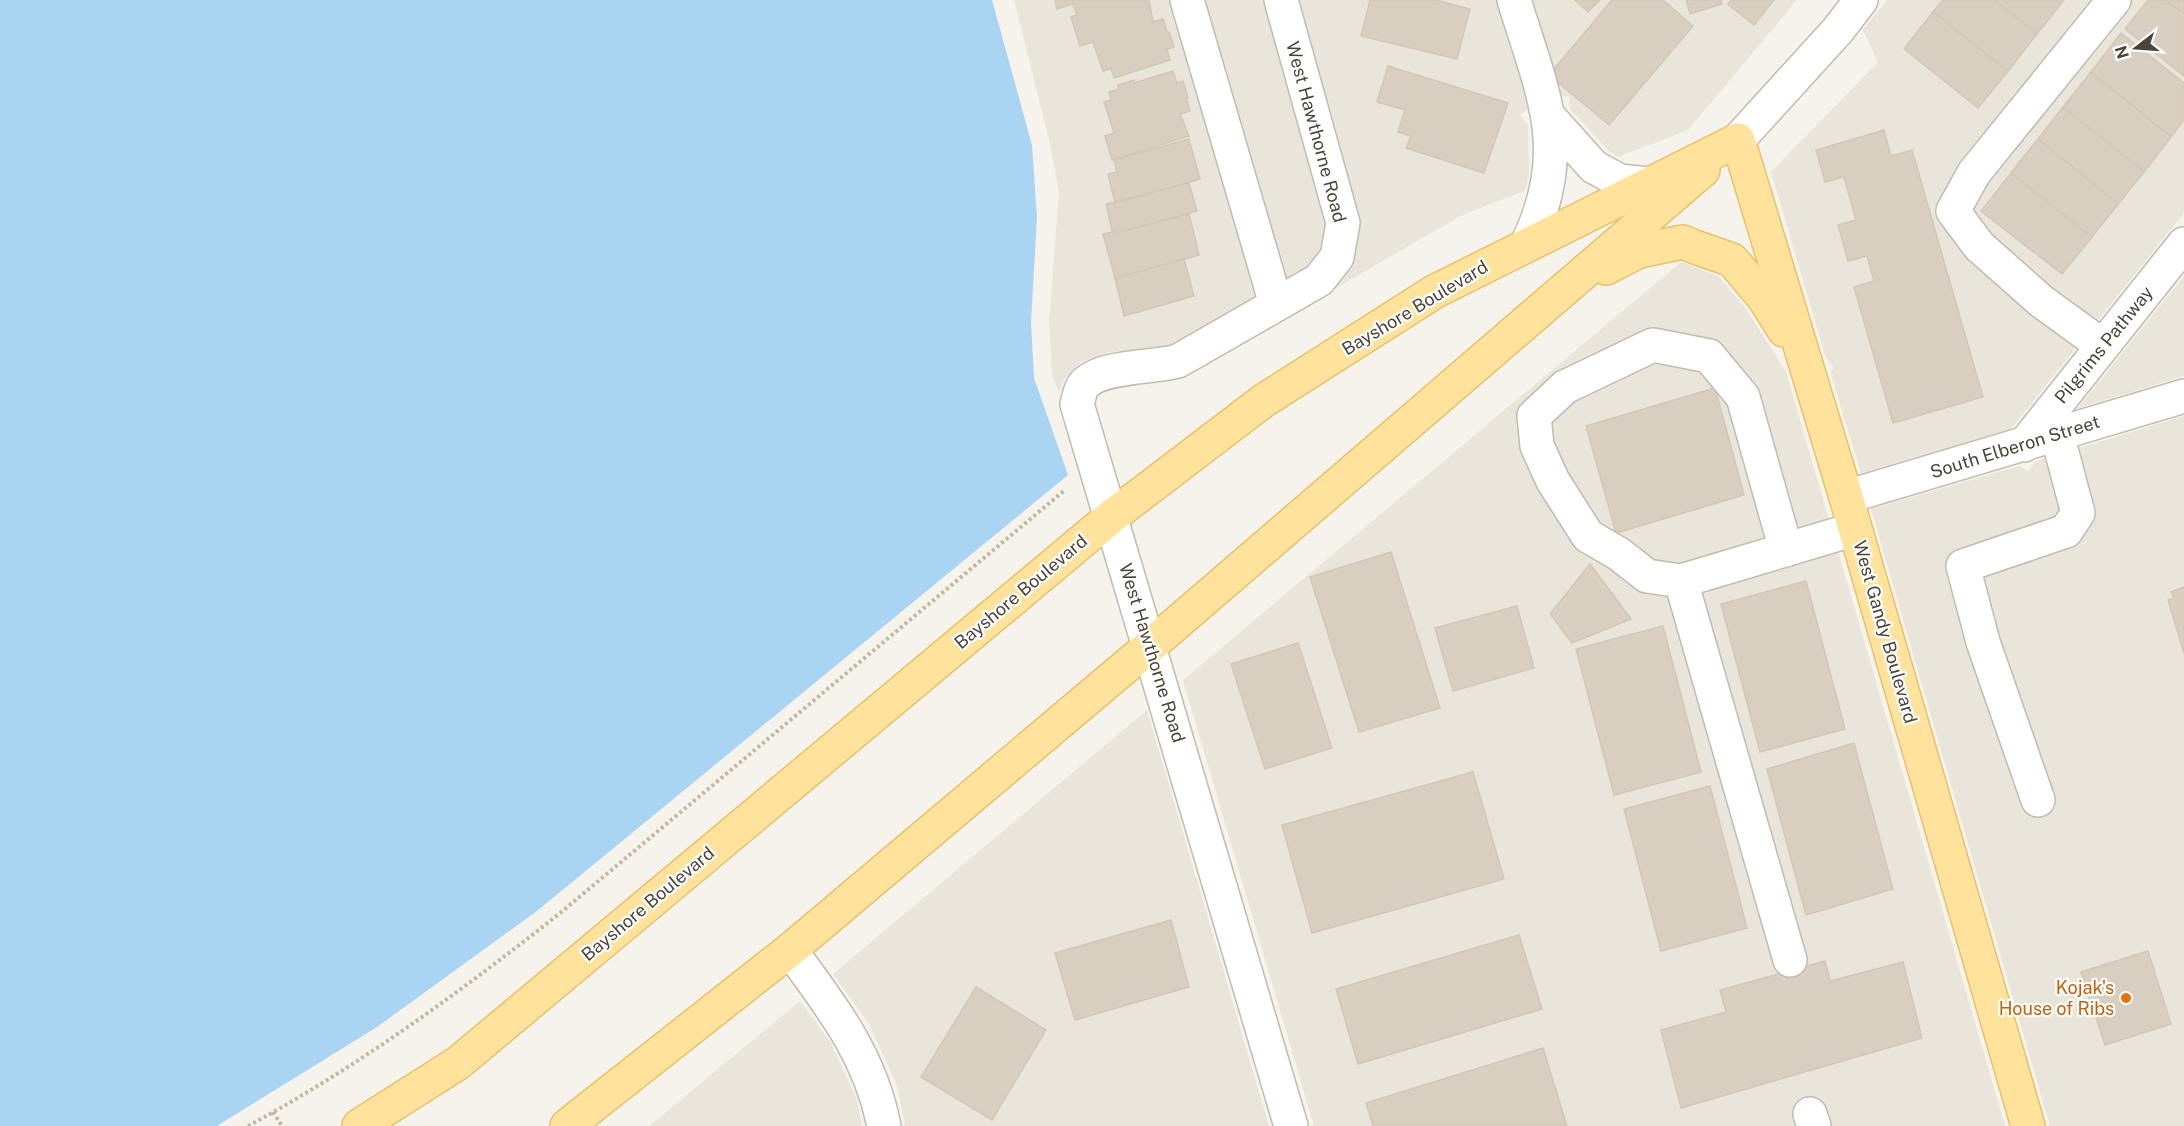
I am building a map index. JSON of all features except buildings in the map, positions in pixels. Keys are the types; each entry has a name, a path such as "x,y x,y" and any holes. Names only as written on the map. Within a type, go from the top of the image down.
{"main road":[{"name":"Bayshore Boulevard","path":"359,1126 458,1063 1111,517 1263,402 1434,292 1738,140"},
{"name":"Bayshore Boulevard","path":"567,1126 790,950 1150,646 1738,140"},
{"name":"West Gandy Boulevard","path":"1738,140 1846,497 2028,1126"},
{"path":"1565,289 1639,251 1683,243 1732,260 1764,298 1806,364"}],"street":[{"path":"1187,0 1276,304"},
{"name":"West Hawthorne Road","path":"1281,0 1343,223 1337,257 1319,280 1178,361 1160,366 1095,375 1083,386 1077,404 1291,1126"},
{"path":"1514,0 1549,117 1550,174 1542,213 1527,244"},
{"name":"Bayshore Boulevard","path":"1738,140 1838,30 1862,0"},
{"path":"2103,346 2041,301 1979,246 1953,211 1974,173 2114,0"},
{"path":"1549,117 1594,167 1620,181 1648,184"},
{"name":"Pilgrims Pathway","path":"2024,445 2184,244"},
{"path":"1786,550 1743,397 1709,356 1653,345 1564,387 1534,416 1537,446 1553,481 1588,536 1619,554 1647,576 1681,581 1786,550 1855,529"},
{"name":"South Elberon Street","path":"1846,497 2184,396"},
{"path":"2038,800 1983,642 1963,566 2066,531 2078,513 2058,434"},
{"path":"1681,581 1790,960"},
{"path":"790,950 850,1033 878,1093 884,1126"}],"path":[{"path":"248,1126 407,1029 559,914 1095,464"},
{"path":"273,1112 282,1126"}],"shaded area":[{"path":"1014,0 1797,0 1688,130 1618,157 1609,151 1570,109 1569,96 1527,100 1528,109 1520,115 1528,125 1529,173 1525,191 1464,214 1182,377 1180,345 1111,352 1081,362 1063,381 1059,393 1052,374 1049,321 1059,192 1050,143"},
{"path":"1887,0 2184,0 2184,213 2011,429 1861,473 1830,371 1834,369 1825,355 1771,172 1878,62 1863,30"},
{"path":"1681,262 1718,276 1746,309 1786,372 2005,1126 1314,1126 1183,680"},
{"path":"2184,276 2184,376 2078,408"},
{"path":"2184,416 2184,1126 2050,1126 1871,509 2019,466 2028,471 2036,461"},
{"path":"1147,710 1269,1126 905,1126 897,1085 869,1024 833,974"},
{"path":"800,1001 831,1043 857,1100 862,1126 649,1126"}],"water":[{"path":"0,0 992,0 1032,145 1037,218 1031,322 1034,378 1068,475 537,911 377,1027 217,1126 0,1126"}],"place":[{"name":"Kojak's House of Ribs","path":"2126,998"}]}
